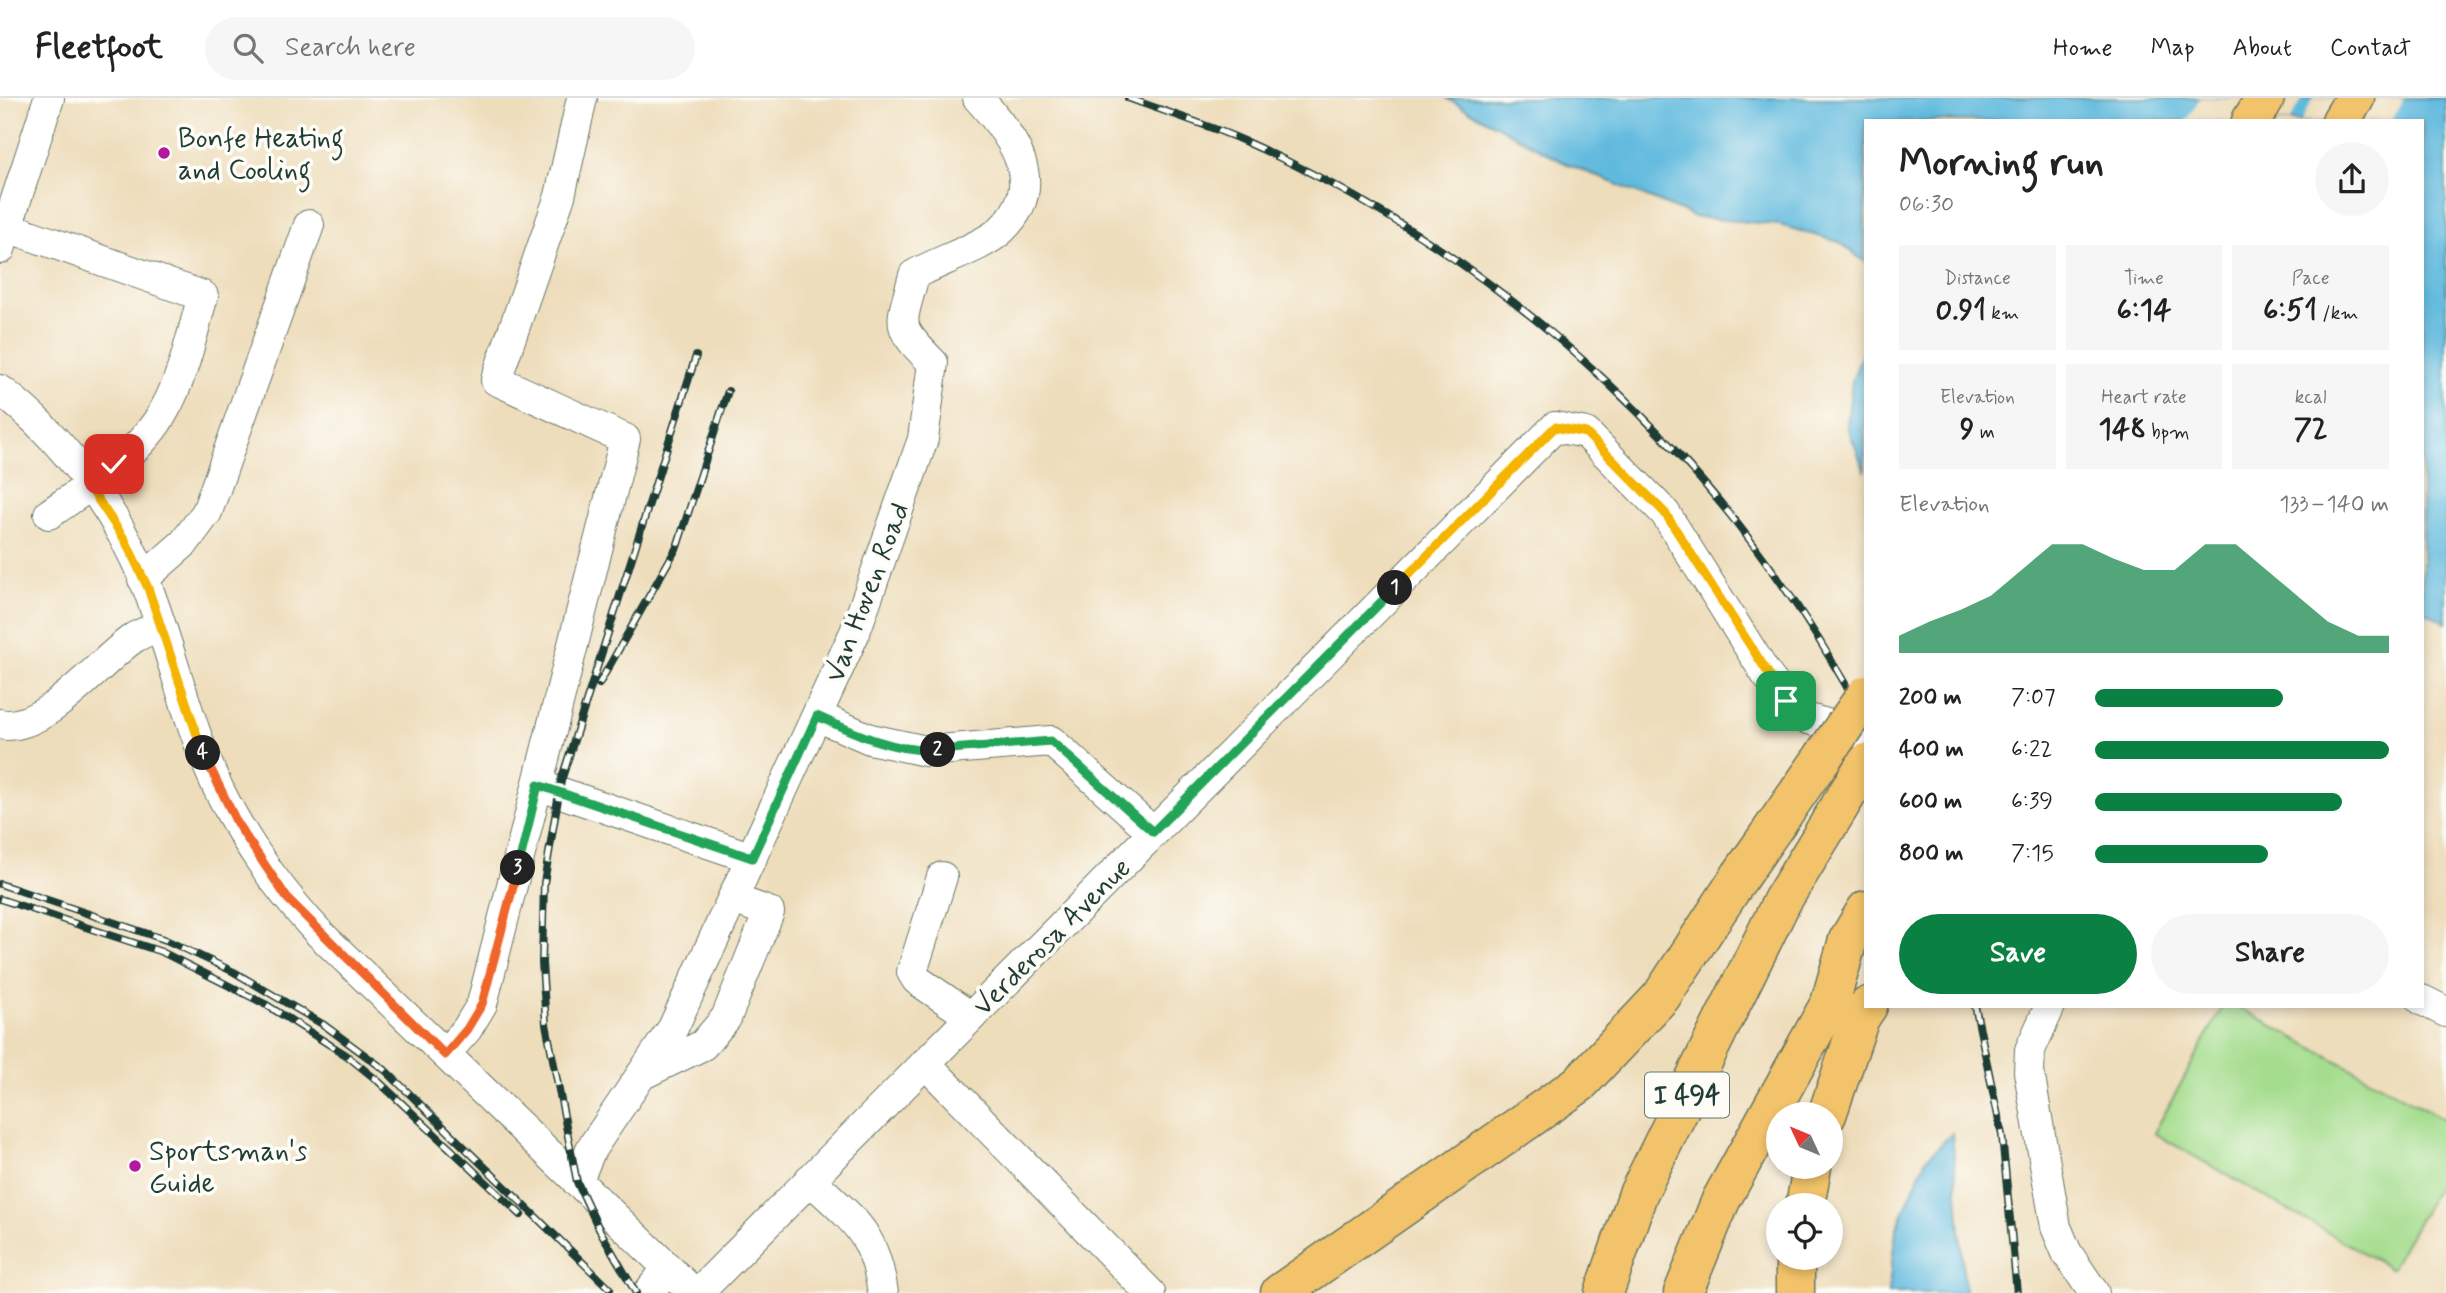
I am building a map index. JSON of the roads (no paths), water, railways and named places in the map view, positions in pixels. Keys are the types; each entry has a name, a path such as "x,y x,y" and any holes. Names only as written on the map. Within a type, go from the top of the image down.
{"highway":[{"path":"2252,119 2265,98"},
{"path":"2342,119 2355,98"},
{"path":"1280,1293 1579,1084 1661,997 1740,876 1864,698"},
{"name":"I 494","path":"1604,1293 1638,1194 1782,901 1864,766"},
{"name":"I 494","path":"1683,1293 1721,1200 1830,1003 1857,925"},
{"path":"1831,1102 1860,1018 1867,1008"},
{"path":"1795,1270 1795,1293"}],"street":[{"path":"49,98 3,238 203,296 178,379 165,410 144,438 89,486 49,514"},
{"path":"445,1055 467,1029 482,1004 625,439 495,380 560,196 582,98"},
{"name":"Van Hoven Road","path":"577,1182 591,1150 673,1028 855,632 923,439 933,363 908,338 902,324 914,275 1001,230 1021,200 1026,174 1007,131 978,98"},
{"path":"143,579 184,543 206,512 309,225"},
{"path":"0,390 37,424 89,486 125,540 143,579 214,778 264,867 320,933 577,1182 696,1293"},
{"name":"Verderosa Avenue","path":"696,1293 1555,427 1586,433 1665,513 1766,674 1794,710 1805,718 1864,734"},
{"path":"0,724 7,726 45,711 65,699 136,637 160,626"},
{"path":"817,716 870,739 926,751 1051,741 1153,832"},
{"path":"538,785 752,858"},
{"path":"942,877 912,972 917,980 971,1017"},
{"path":"641,1076 703,1045 726,1018 769,912 733,899"},
{"path":"2424,1001 2446,1012"},
{"path":"2049,1008 2030,1050 2029,1072 2056,1227 2067,1253 2094,1293"},
{"path":"925,1063 1150,1293"},
{"path":"810,1180 864,1232 878,1261 883,1293"},
{"path":"648,1293 668,1268"}],"water":[{"path":"1446,98 2446,98 2446,623 2424,610 2424,119 1864,119 1864,261 1839,242 1780,225 1695,217 1563,162"},
{"path":"1864,349 1864,469 1847,425 1852,381"},
{"path":"1952,1133 1965,1293 1888,1293 1896,1230 1925,1161"}],"railway":[{"path":"1128,98 1242,140 1340,189 1433,245 1521,308 1603,378 1679,455 1749,539 1811,628 1864,719"},
{"path":"636,1293 599,1229 577,1182 546,1024 542,963 544,883 561,781 696,356"},
{"path":"599,684 677,547 728,391"},
{"path":"0,884 166,940 234,972 324,1025 385,1070 610,1289"},
{"path":"0,899 162,952 265,1004 346,1055 378,1081 521,1215"},
{"path":"1975,1008 2002,1135 2017,1293"}],"place":[{"name":"Bonfe Heating and Cooling","path":"164,153"},
{"name":"Sportsman's Guide","path":"135,1166"}]}
